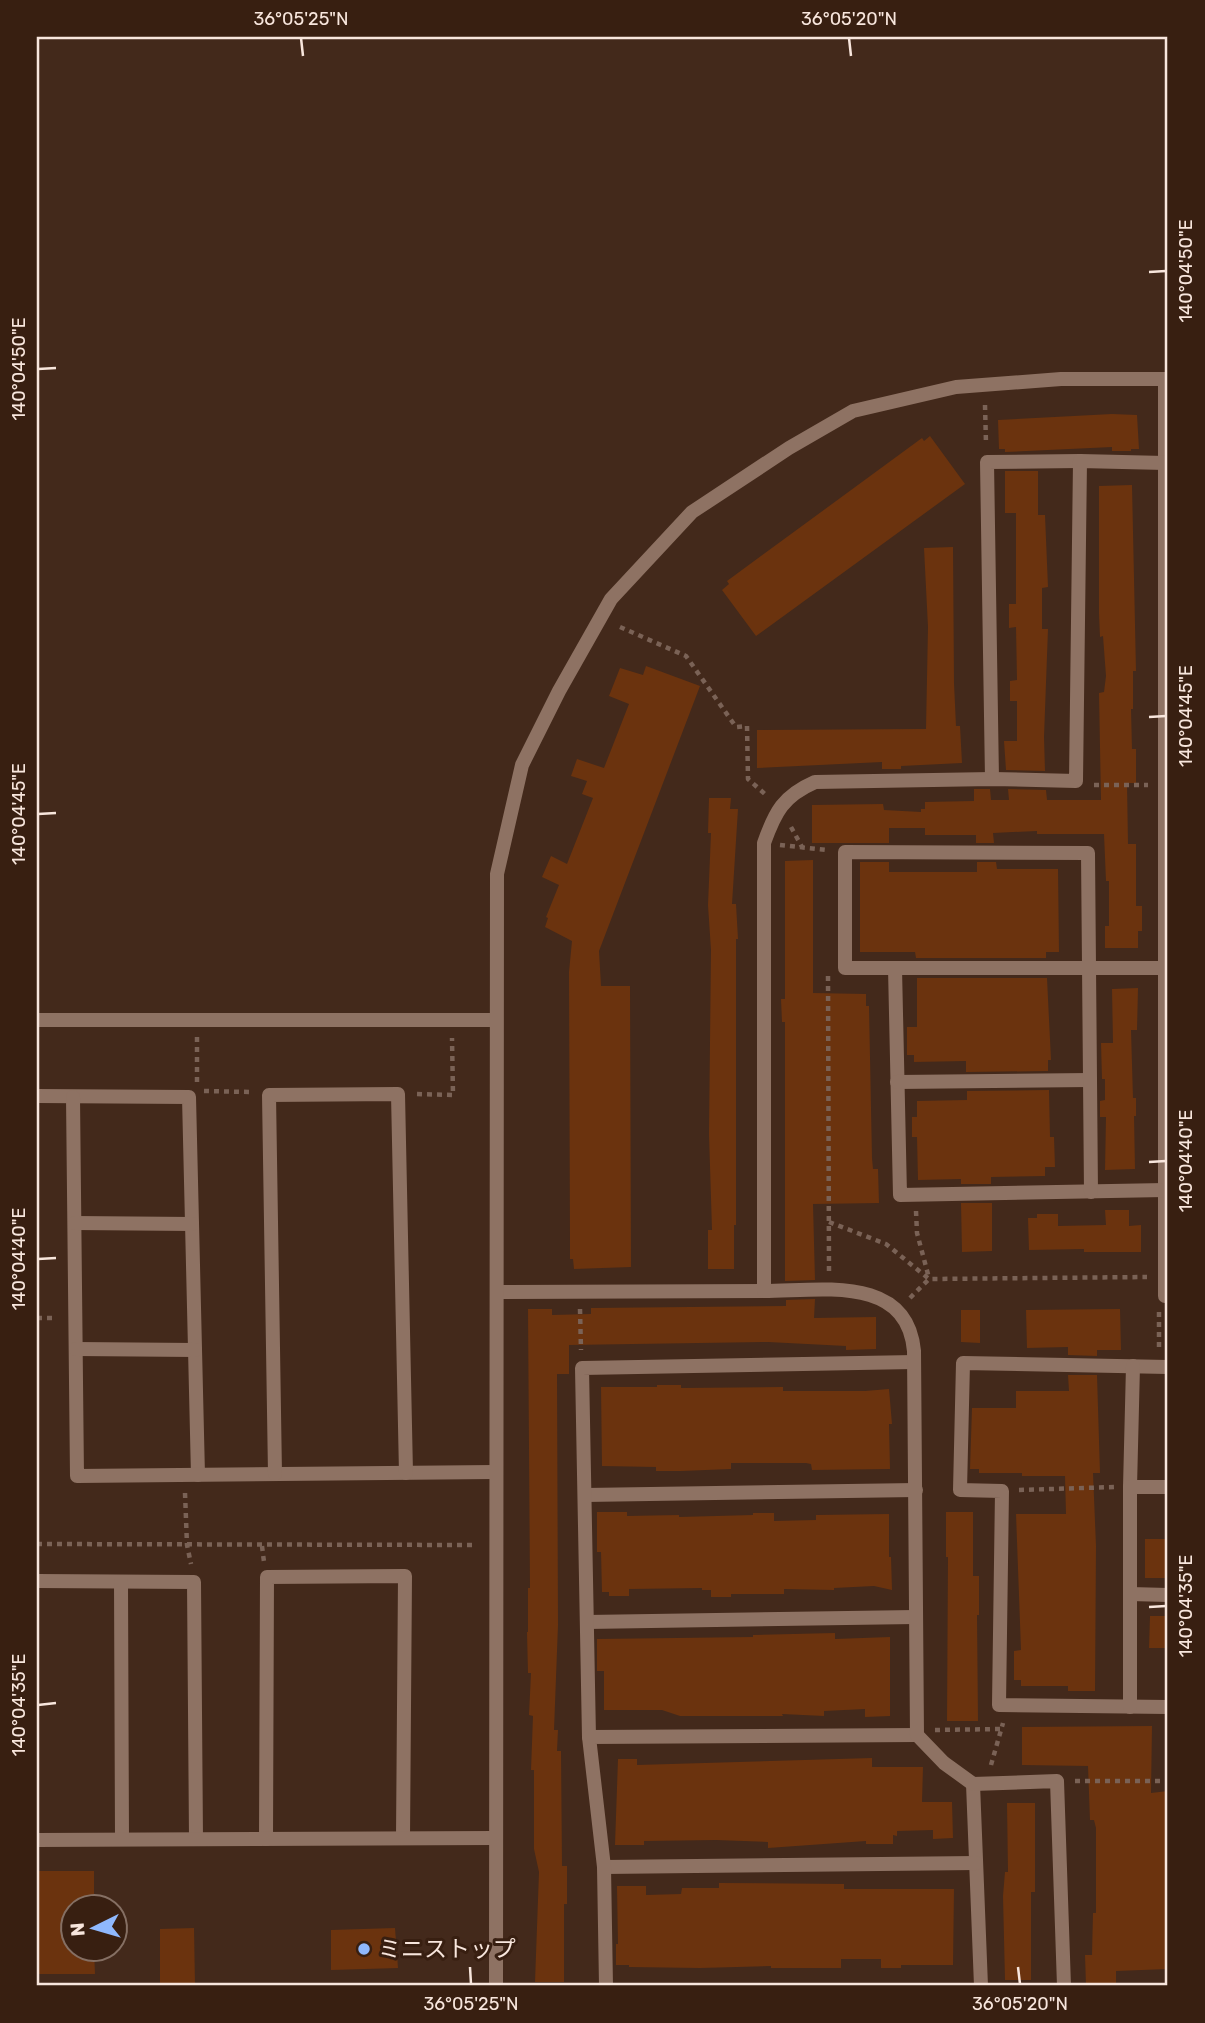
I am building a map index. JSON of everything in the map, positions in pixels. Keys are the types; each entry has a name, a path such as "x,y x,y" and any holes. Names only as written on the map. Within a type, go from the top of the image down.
{"street":[{"path":"496,1986 496,874 522,765 611,599 692,512 853,411 956,387 1061,379 1166,379 1167,1296"},
{"path":"764,1291 764,843 775,812 797,790 815,782 992,779 1076,781 1080,461"},
{"path":"992,779 987,462 1165,463"},
{"path":"1091,1192 1088,968 1088,853 845,852 845,968 1088,968 1165,968"},
{"path":"895,968 900,1195 1165,1190"},
{"path":"37,1020 495,1020"},
{"path":"897,1082 1090,1080"},
{"path":"275,1474 269,1095 398,1094 406,1473"},
{"path":"37,1097 189,1097 195,1350 191,1475"},
{"path":"73,1097 77,1476 494,1472"},
{"path":"75,1223 192,1224"},
{"path":"497,1292 829,1290 863,1292 880,1298 897,1310 907,1323 913,1338 917,1735 944,1763 973,1784 1057,1781 1064,1986"},
{"path":"76,1349 195,1350"},
{"path":"606,1986 604,1867 589,1737 582,1368 914,1362"},
{"path":"1164,1367 962,1363 960,1490 1002,1491 999,1705 1168,1707"},
{"path":"1130,1707 1133,1366"},
{"path":"1130,1487 1168,1487"},
{"path":"585,1495 916,1490"},
{"path":"266,1839 267,1577 405,1576 403,1838"},
{"path":"37,1581 194,1582 196,1839"},
{"path":"121,1582 122,1839"},
{"path":"1130,1594 1168,1595"},
{"path":"587,1622 915,1617"},
{"path":"589,1737 917,1735"},
{"path":"973,1784 981,1986"},
{"path":"37,1840 494,1838"},
{"path":"604,1867 976,1863"}],"path":[{"path":"1168,37 1168,305"},
{"path":"985,405 987,462"},
{"path":"620,627 686,656 736,727 747,726 748,779 780,807"},
{"path":"1076,781 1089,785 1165,785"},
{"path":"764,843 825,849 825,863"},
{"path":"828,970 829,1290"},
{"path":"197,1021 197,1091 257,1092 269,1095"},
{"path":"398,1094 453,1095 452,1033"},
{"path":"915,1195 918,1233 929,1279"},
{"path":"829,1222 886,1244 929,1279 1165,1277"},
{"path":"897,1310 929,1279"},
{"path":"579,1292 582,1368"},
{"path":"1164,1367 1159,1308 1167,1296"},
{"path":"187,1545 191,1475"},
{"path":"1002,1491 1130,1487"},
{"path":"37,1544 475,1545"},
{"path":"990,1783 990,1767 1008,1704"},
{"path":"934,1730 1001,1729"},
{"path":"1057,1781 1168,1781"}],"building":[{"path":"1137,415 1139,449 1112,451 1112,447 1005,452 1005,449 999,449 998,420"},
{"path":"930,436 965,484 756,636 722,590 729,584 727,581 922,438 924,441"},
{"path":"1005,471 1038,471 1038,515 1045,515 1048,587 1042,588 1042,629 1048,629 1045,771 1006,770 1004,741 1017,741 1017,701 1010,701 1010,681 1017,680 1016,627 1009,628 1009,604 1016,604 1016,513 1005,513"},
{"path":"1132,485 1136,671 1133,671 1131,709 1132,749 1136,749 1136,783 1127,783 1128,844 1136,844 1136,906 1142,906 1142,931 1138,931 1138,948 1105,948 1105,926 1109,926 1109,881 1106,881 1104,834 1037,834 1037,831 993,833 994,843 976,843 976,835 925,835 925,828 889,828 889,843 812,843 812,805 883,804 884,810 921,812 921,809 925,809 925,802 974,801 974,789 990,789 991,800 1009,800 1008,789 1046,790 1047,800 1101,800 1099,693 1104,692 1106,676 1099,614 1099,486"},
{"path":"953,547 954,683 956,726 960,726 962,763 901,766 901,769 882,769 882,762 757,768 757,730 926,729 928,627 924,548"},
{"path":"646,666 700,686 599,951 601,986 630,986 631,1267 574,1269 573,1259 570,1259 569,972 572,941 545,927 546,917 559,885 542,877 551,856 567,864 593,798 582,794 587,781 571,776 577,759 604,768 629,704 609,696 620,668 643,675"},
{"path":"709,798 731,798 730,809 738,809 732,904 736,904 738,939 734,1269 708,1269 708,1230 712,1230 709,1134"},
{"path":"813,860 813,993 866,994 866,1006 869,1006 872,1158 873,1169 878,1169 879,1203 813,1204 815,1280 785,1281 785,1022 782,1022 781,999 785,999 785,861"},
{"path":"860,862 889,862 889,872 977,872 977,862 996,862 997,869 1058,869 1059,952 1046,952 1046,958 916,958 915,952 860,952"},
{"path":"917,978 1047,978 1051,1060 1048,1060 1048,1071 966,1072 966,1061 914,1062 914,1055 907,1055 907,1027 917,1027"},
{"path":"1138,988 1137,1030 1131,1030 1133,1098 1136,1098 1135,1169 1105,1170 1106,1117 1100,1117 1100,1101 1105,1100 1101,1043 1113,1043 1112,989"},
{"path":"1049,1090 1050,1137 1054,1137 1055,1167 1045,1167 1045,1176 991,1177 991,1184 961,1184 961,1179 918,1180 917,1137 912,1137 912,1117 917,1117 917,1101 967,1100 967,1091"},
{"path":"961,1203 992,1203 992,1251 962,1252"},
{"path":"1105,1210 1129,1210 1129,1226 1141,1225 1141,1252 1029,1250 1028,1218 1037,1218 1037,1214 1058,1214 1058,1226 1106,1225"},
{"path":"815,1299 814,1318 876,1317 876,1349 846,1350 846,1346 768,1342 569,1345 569,1374 557,1374 558,1625 554,1730 558,1730 557,1751 561,1751 562,1866 567,1866 567,1904 564,1904 564,1982 535,1982 539,1872 534,1849 534,1770 531,1770 533,1716 529,1715 531,1673 528,1673 527,1632 530,1588 528,1309 552,1309 552,1315 591,1314 591,1308 786,1306 786,1300"},
{"path":"1120,1309 1121,1350 1097,1350 1097,1356 1068,1355 1068,1347 1027,1348 1026,1310"},
{"path":"961,1310 980,1310 980,1343 961,1342"},
{"path":"1068,1375 1097,1375 1100,1473 1093,1473 1096,1546 1095,1691 1068,1691 1068,1686 1021,1686 1021,1680 1014,1680 1014,1651 1021,1650 1016,1514 1066,1514 1065,1476 979,1473 979,1469 970,1469 972,1408 1016,1408 1016,1391 1069,1391"},
{"path":"681,1385 681,1388 783,1387 783,1391 889,1389 892,1424 889,1424 890,1469 812,1470 811,1464 806,1463 731,1463 731,1469 681,1471 656,1471 656,1467 602,1466 601,1387"},
{"path":"597,1512 627,1512 627,1516 679,1517 774,1513 774,1521 816,1520 816,1515 889,1514 892,1590 874,1586 834,1590 784,1589 784,1594 731,1594 731,1597 711,1597 711,1590 702,1588 629,1589 629,1596 609,1596 609,1592 602,1592 601,1552 597,1552"},
{"path":"946,1512 973,1512 973,1576 979,1576 978,1721 947,1721"},
{"path":"1145,1539 1168,1539 1168,1578 1145,1578"},
{"path":"1150,1616 1168,1616 1168,1648 1149,1648"},
{"path":"835,1633 835,1639 890,1637 890,1716 865,1717 865,1709 824,1711 824,1716 680,1716 662,1710 604,1710 604,1671 597,1671 597,1639"},
{"path":"1152,1726 1151,1793 1168,1791 1168,1969 1116,1971 1116,1984 1086,1986 1085,1955 1092,1955 1093,1913 1096,1913 1096,1828 1094,1820 1090,1820 1088,1766 1022,1765 1022,1727"},
{"path":"872,1758 872,1767 923,1767 922,1802 952,1802 953,1838 933,1839 933,1830 897,1831 897,1836 893,1835 893,1844 866,1844 866,1841 768,1848 768,1842 716,1840 644,1841 644,1845 615,1845 618,1759 637,1759 637,1765"},
{"path":"1007,1803 1035,1803 1031,1980 1005,1980 1003,1896 1005,1872 1008,1872"},
{"path":"37,1871 94,1871 94,1894 60,1894 60,1964 95,1964 95,1974 37,1974"},
{"path":"719,1883 844,1884 844,1889 954,1889 953,1965 901,1965 901,1968 881,1968 881,1959 841,1959 841,1968 616,1965 617,1886 646,1886 646,1895 681,1894 682,1888 719,1888"},
{"path":"194,1928 195,1986 160,1986 160,1929"},
{"name":"ミニストップ","path":"395,1928 398,1968 331,1970 331,1930"}],"place":[{"name":"ミニストップ","path":"364,1949"}]}
